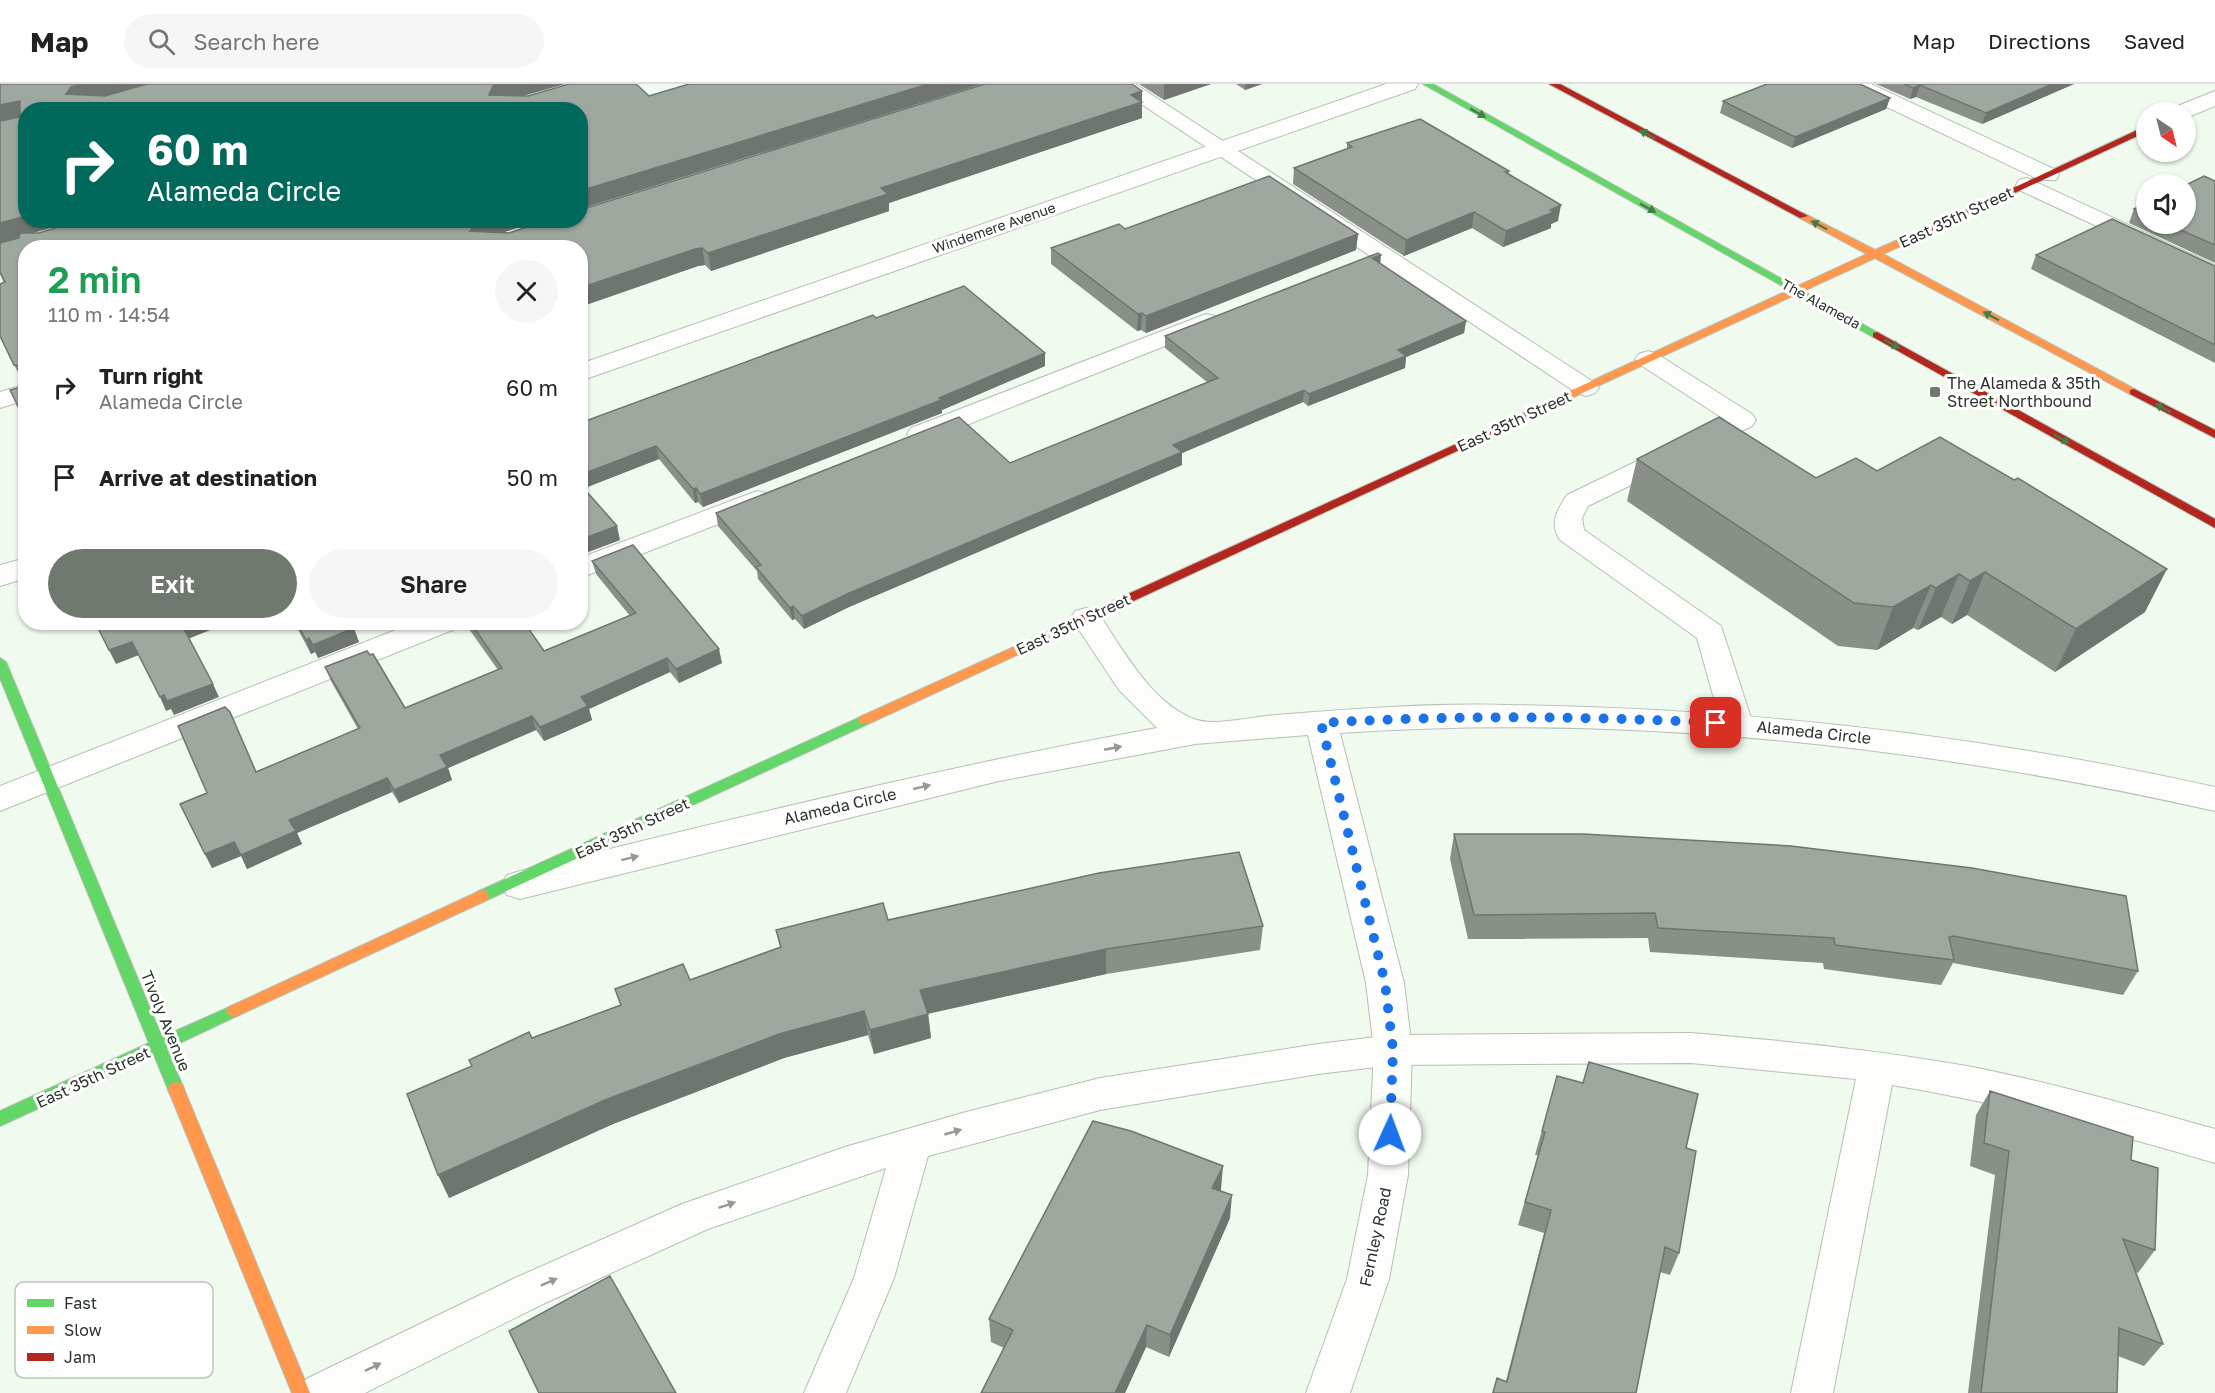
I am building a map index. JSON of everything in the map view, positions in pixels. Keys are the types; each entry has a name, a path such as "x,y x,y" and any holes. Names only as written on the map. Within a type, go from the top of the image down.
{"street":[{"name":"Windemere Avenue","path":"588,370 1407,84"},
{"name":"The Alameda","path":"1427,84 2215,525"},
{"path":"1552,84 2215,435"},
{"path":"2196,106 2215,98"},
{"name":"East 35th Street","path":"0,1119 2136,134"},
{"path":"0,576 18,570"},
{"path":"1086,618 1136,690 1158,711 1192,733"},
{"name":"Tivoly Avenue","path":"0,662 301,1393"},
{"name":"Alameda Circle","path":"492,892 780,820 999,769 1192,733 1406,718 1500,716 1630,718 1737,724 1881,740 2032,762 2215,799"},
{"name":"Fernley Road","path":"1321,723 1385,983 1393,1050 1388,1175 1368,1279 1328,1393"}],"lane":[{"path":"1121,84 1586,388"},
{"path":"1854,84 2048,175"},
{"path":"2027,185 2215,274"},
{"path":"1346,265 1380,252"},
{"path":"902,441 1224,314"},
{"path":"1648,359 1743,420 1577,501 1568,518 1570,534 1710,633 1737,724"},
{"path":"0,400 18,394"},
{"path":"588,566 780,490"},
{"path":"0,799 425,630"},
{"path":"321,1393 529,1291 696,1216 845,1164 1100,1094 1318,1059 1393,1050 1691,1048 1831,1060 1973,1083 2124,1120 2215,1146"},
{"path":"1812,1393 1877,1067"},
{"path":"825,1393 874,1278 912,1144"}],"building":[{"path":"0,84 83,84 71,87 66,94 105,96 147,84 502,84 493,86 489,95 528,96 569,84 636,84 649,96 689,84 928,84 588,189 588,102 20,101 0,105"},
{"path":"985,84 1132,84 1142,91 1131,95 1142,102 881,188 888,194 708,253 702,248 695,249 588,285 588,240 18,240 18,366 14,365 0,336 0,284 5,282 0,272 0,243 19,238 20,233 39,233 55,228 472,228 470,231 509,233 524,228 588,228 588,208"},
{"path":"1767,84 1860,84 1890,98 1795,137 1723,101"},
{"path":"1904,84 2052,84 1986,113 1920,85 1913,88"},
{"path":"18,117 18,218 0,223 0,121"},
{"path":"1420,119 1509,171 1505,172 1561,205 1550,210 1554,212 1506,231 1474,212 1406,240 1294,168 1352,147 1347,143"},
{"path":"1269,176 1358,234 1146,316 1142,313 1138,314 1051,248 1119,224 1125,229"},
{"path":"2204,176 2215,181 2215,245 2190,234 2196,234 2196,180"},
{"path":"2112,219 2136,230 2136,234 2145,234 2215,266 2215,345 2036,255"},
{"path":"1378,253 1381,255 1372,258 1466,321 1398,350 1406,356 1309,394 1304,390 1173,445 1182,452 847,594 802,616 793,606 790,608 756,567 761,565 716,513 959,417 1010,463 1218,378 1165,336"},
{"path":"964,286 1045,353 939,398 941,400 700,494 656,446 588,472 588,420 873,315 876,318"},
{"path":"18,388 18,406 10,390"},
{"path":"1719,417 1816,478 1856,458 1877,471 1940,437 2014,480 2018,478 2167,569 2076,629 1985,572 1970,581 1959,574 1936,588 1931,585 1893,607 1854,603 1637,459"},
{"path":"588,493 617,526 588,537"},
{"path":"633,545 719,649 676,669 667,658 581,697 588,706 559,719 540,727 532,716 440,755 447,767 394,790 387,778 289,820 296,831 241,855 234,842 205,854 180,804 207,793 178,726 225,707 230,712 256,772 360,728 325,667 367,651 370,655 373,654 405,708 502,668 476,630 530,630 544,651 636,613 592,561"},
{"path":"99,630 185,630 213,684 167,701 164,695 160,697 132,642 109,650"},
{"path":"300,630 349,630 313,645 309,638 306,640"},
{"path":"1454,834 1583,834 1791,846 1972,868 2126,896 2138,971 1953,936 1949,937 1954,960 1835,945 1834,938 1658,928 1655,913 1474,915"},
{"path":"1239,852 1263,926 1106,949 920,990 928,1014 870,1030 864,1011 779,1034 605,1100 438,1175 407,1094 472,1066 469,1060 529,1032 532,1038 621,1005 615,989 683,964 690,980 781,947 776,930 883,903 888,920 1099,873"},
{"path":"1589,1062 1698,1094 1686,1148 1696,1151 1679,1253 1665,1247 1636,1393 1493,1393 1497,1378 1507,1382 1551,1210 1525,1202 1545,1132 1542,1131 1557,1076 1583,1083"},
{"path":"1990,1091 2133,1137 2131,1160 2158,1168 2155,1250 2123,1239 2163,1344 2119,1328 2117,1393 1981,1393 2009,1151 1984,1143"},
{"path":"1093,1121 1131,1131 1223,1166 1212,1188 1232,1195 1170,1335 1147,1325 1115,1393 981,1393 1013,1330 989,1319"},
{"path":"610,1276 676,1393 539,1393 509,1331"}],"traffic: fast":[{"path":"1427,84 1877,335"},
{"path":"0,662 176,1089"},
{"path":"482,896 865,720"},
{"path":"0,1119 234,1011"}],"traffic: slow":[{"path":"1803,216 2134,392"},
{"path":"1548,405 1930,229"},
{"path":"865,720 1084,619"},
{"path":"234,1011 482,896"},
{"path":"176,1089 301,1393"}],"traffic: jam":[{"path":"1553,84 1803,216"},
{"path":"1930,229 2136,134"},
{"path":"1877,335 2215,524"},
{"path":"2134,392 2215,435"},
{"path":"1084,619 1548,405"}],"place":[{"name":"The Alameda & 35th Street Northbound","path":"1935,392"}],"route":[{"path":"1390,1134 1393,1050 1385,983 1321,723 1500,716 1630,718 1716,723"}]}
